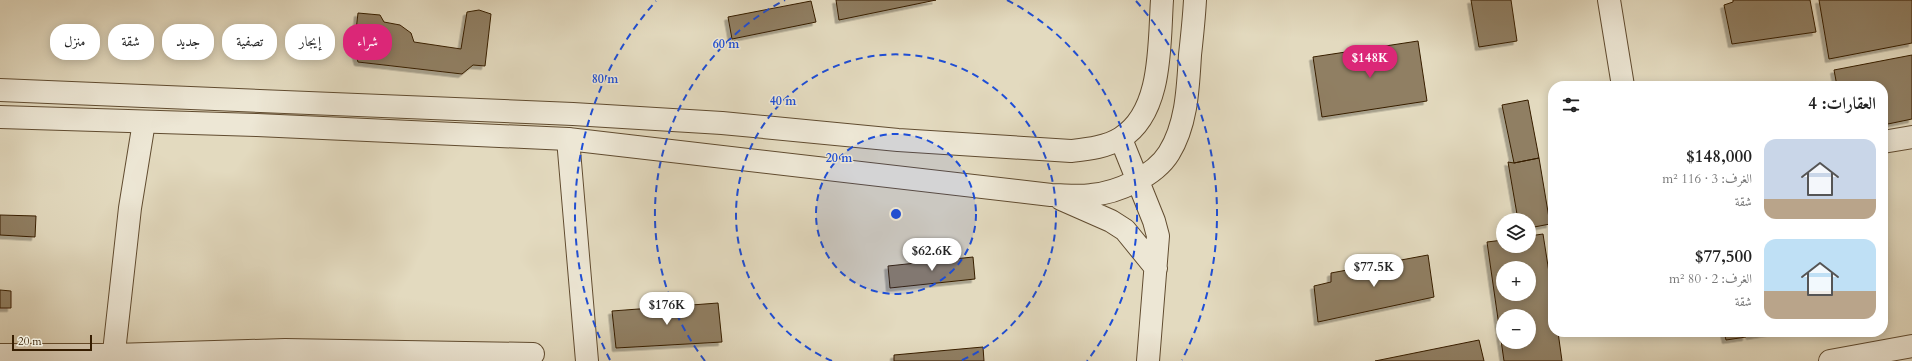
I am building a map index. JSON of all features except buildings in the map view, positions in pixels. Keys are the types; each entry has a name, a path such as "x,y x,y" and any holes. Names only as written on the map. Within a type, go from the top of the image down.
{"street":[{"path":"0,90 572,114 722,123 898,140 1071,151 1088,149 1121,138 1132,129 1143,115 1153,91 1157,73 1162,0"},
{"path":"0,117 257,125 568,139 1051,195 1090,196 1109,192 1138,180 1169,154 1180,127 1188,84 1195,0"},
{"path":"1609,0 1622,81"},
{"path":"257,125 258,100"},
{"path":"114,358 130,208 144,122"},
{"path":"1888,141 1912,137"},
{"path":"1121,138 1154,221 1158,236 1148,361"},
{"path":"568,139 587,361"},
{"path":"1051,195 1111,221 1125,230 1156,268"},
{"path":"1830,361 1912,346"},
{"path":"0,355 114,358 285,350 532,354"}]}
